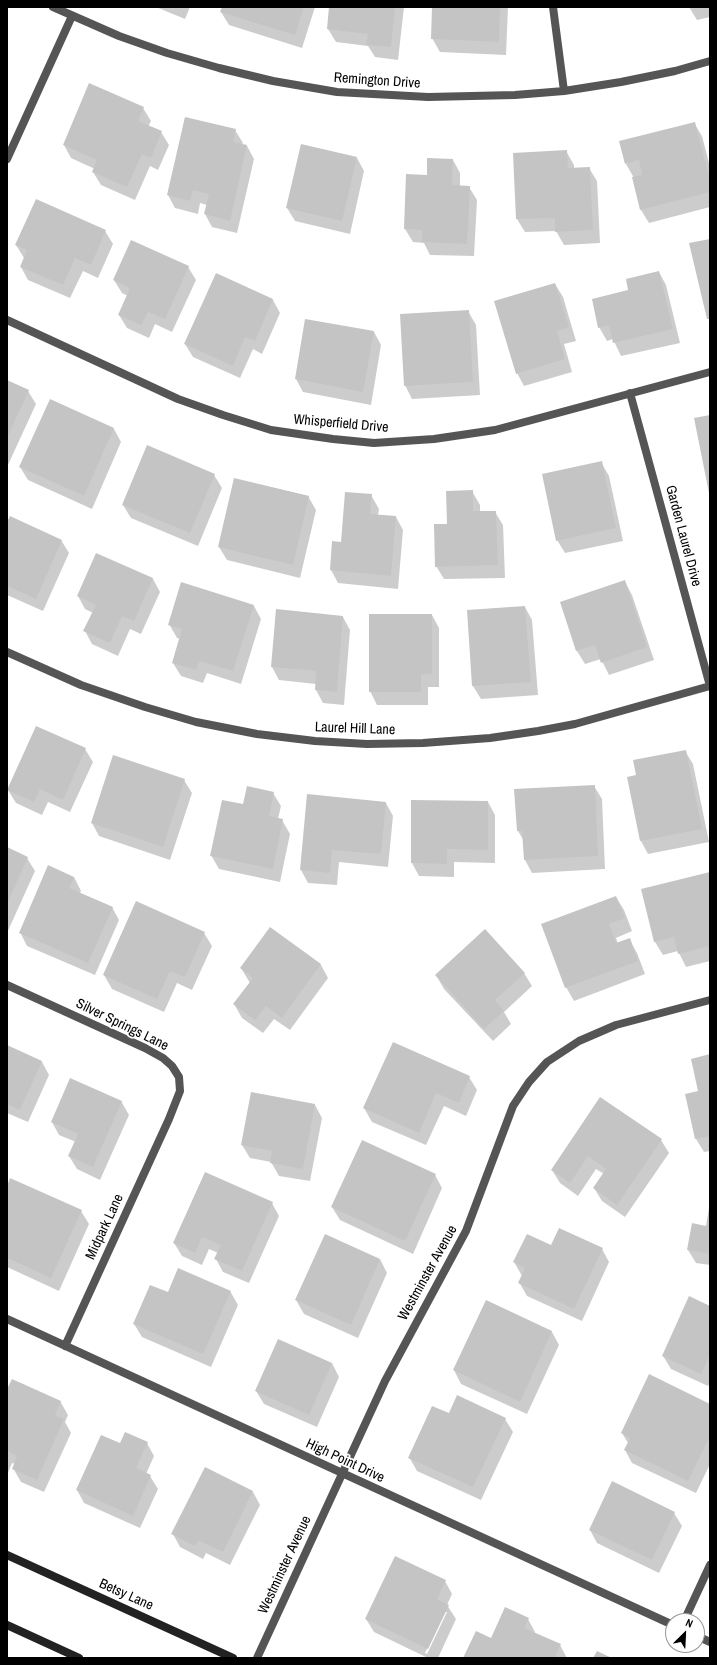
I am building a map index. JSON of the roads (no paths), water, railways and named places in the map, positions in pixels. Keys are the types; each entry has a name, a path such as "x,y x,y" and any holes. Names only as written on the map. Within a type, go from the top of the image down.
{"main road":[{"name":"Betsy Lane","path":"7,1555 233,1658"},
{"path":"7,1625 79,1658"}],"street":[{"name":"Remington Drive","path":"53,7 119,36 167,53 219,68 273,81 338,92 428,97 464,97 564,91 675,71 710,61"},
{"path":"553,7 564,91"},
{"path":"7,160 72,16"},
{"name":"Whisperfield Drive","path":"7,320 184,401 271,430 333,439 389,442 466,436 495,430 710,372"},
{"name":"Garden Laurel Drive","path":"630,393 710,686"},
{"name":"Laurel Hill Lane","path":"7,652 81,685 145,707 196,722 257,734 322,742 367,744 423,743 490,738 575,724 710,686"},
{"name":"Silver Springs Lane","path":"7,985 145,1048 163,1058 172,1066 179,1077 180,1091 169,1119"},
{"name":"Westminster Avenue","path":"257,1658 385,1381 466,1231 513,1106 528,1082 547,1062 579,1041 616,1026 710,1000"},
{"name":"Midpark Lane","path":"65,1346 169,1119"},
{"name":"High Point Drive","path":"7,1319 665,1621"},
{"path":"688,1613 710,1565"}]}
